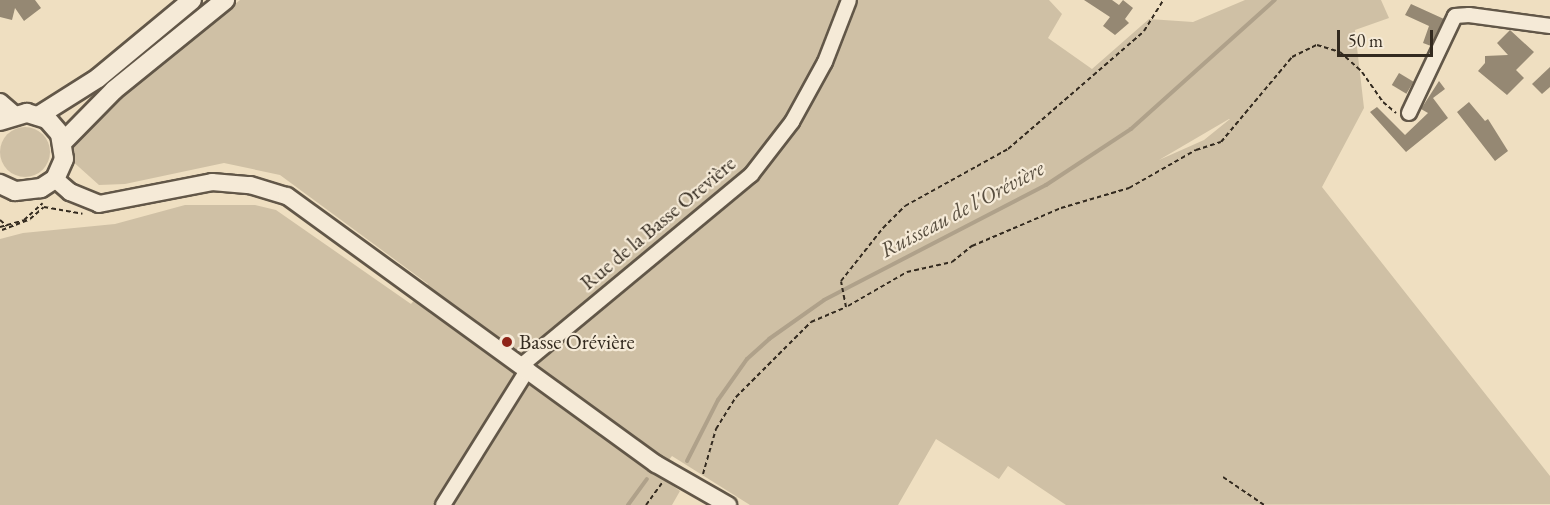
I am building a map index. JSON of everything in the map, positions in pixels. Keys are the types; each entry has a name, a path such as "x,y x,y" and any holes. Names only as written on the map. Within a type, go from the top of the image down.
{"main road":[{"path":"38,116 98,78 192,0"},
{"path":"62,143 114,90 225,0"},
{"path":"4,113 38,116 54,125 62,143 63,159 53,188 28,192 4,190"}],"street":[{"name":"Rue de la Basse Orevière","path":"442,505 525,367 751,175 792,122 825,62 849,0"},
{"path":"1410,113 1455,16 1469,15 1550,26"},
{"path":"53,188 99,204 212,182 250,185 277,192 310,210 525,367 661,471 728,505"}],"path":[{"path":"846,307 846,295 842,287 845,274 905,206 1008,149 1144,31 1163,0"},
{"path":"698,489 716,429 736,397 811,322 846,307 907,272 952,262 972,246 1061,208 1129,188 1196,150 1221,142 1293,57 1317,45 1340,52 1362,72 1383,102 1398,116 1410,113"},
{"path":"1,229 30,216 53,188"},
{"path":"1,229 20,225 44,207 86,214"},
{"path":"0,220 7,226"},
{"path":"646,505 661,471"},
{"path":"1223,477 1264,505"}],"shaded area":[{"path":"240,0 1049,0 1062,14 1048,38 1092,69 1149,19 1193,22 1245,0 1381,0 1389,18 1355,30 1364,108 1322,187 1550,476 1550,504 1066,505 1008,466 999,479 936,439 898,505 750,505 672,456 657,475 680,491 672,505 0,505 0,239 23,233 115,224 185,205 255,205 276,210 411,304 428,284 280,175 224,163 125,184 99,185 70,159 74,145 89,125","holes":["1230,119 1204,140 1159,160"]},
{"path":"20,127 30,127 43,134 50,147 50,157 43,170 30,177 20,177 11,173 4,166 0,157 0,147 4,138 11,131"}],"building":[{"path":"0,0 35,0 41,8 24,21 15,8 12,20 0,17"},
{"path":"1084,0 1112,0 1119,5 1123,0 1133,8 1125,19 1129,23 1115,35 1103,26 1110,17"},
{"path":"1411,4 1444,19 1431,46 1423,43 1429,26 1405,15"},
{"path":"1510,30 1534,52 1516,70 1524,78 1507,95 1478,71 1485,63 1485,56 1508,55 1497,43"},
{"path":"1550,67 1550,87 1542,94 1532,84"},
{"path":"1399,73 1414,82 1406,94 1392,85"},
{"path":"1439,81 1445,89 1433,98 1448,118 1406,152 1370,112 1377,107 1405,135 1428,113 1421,109"},
{"path":"1469,102 1485,121 1488,119 1508,151 1495,161 1457,112"}],"waterway":[{"name":"Ruisseau de l'Orévière","path":"687,461 718,400 747,359 769,339 824,300 1046,185 1131,129 1275,0"},
{"name":"Ruisseau de l'Orévière","path":"628,505 647,479"}],"place":[{"name":"Basse Orévière","path":"507,342"}]}
